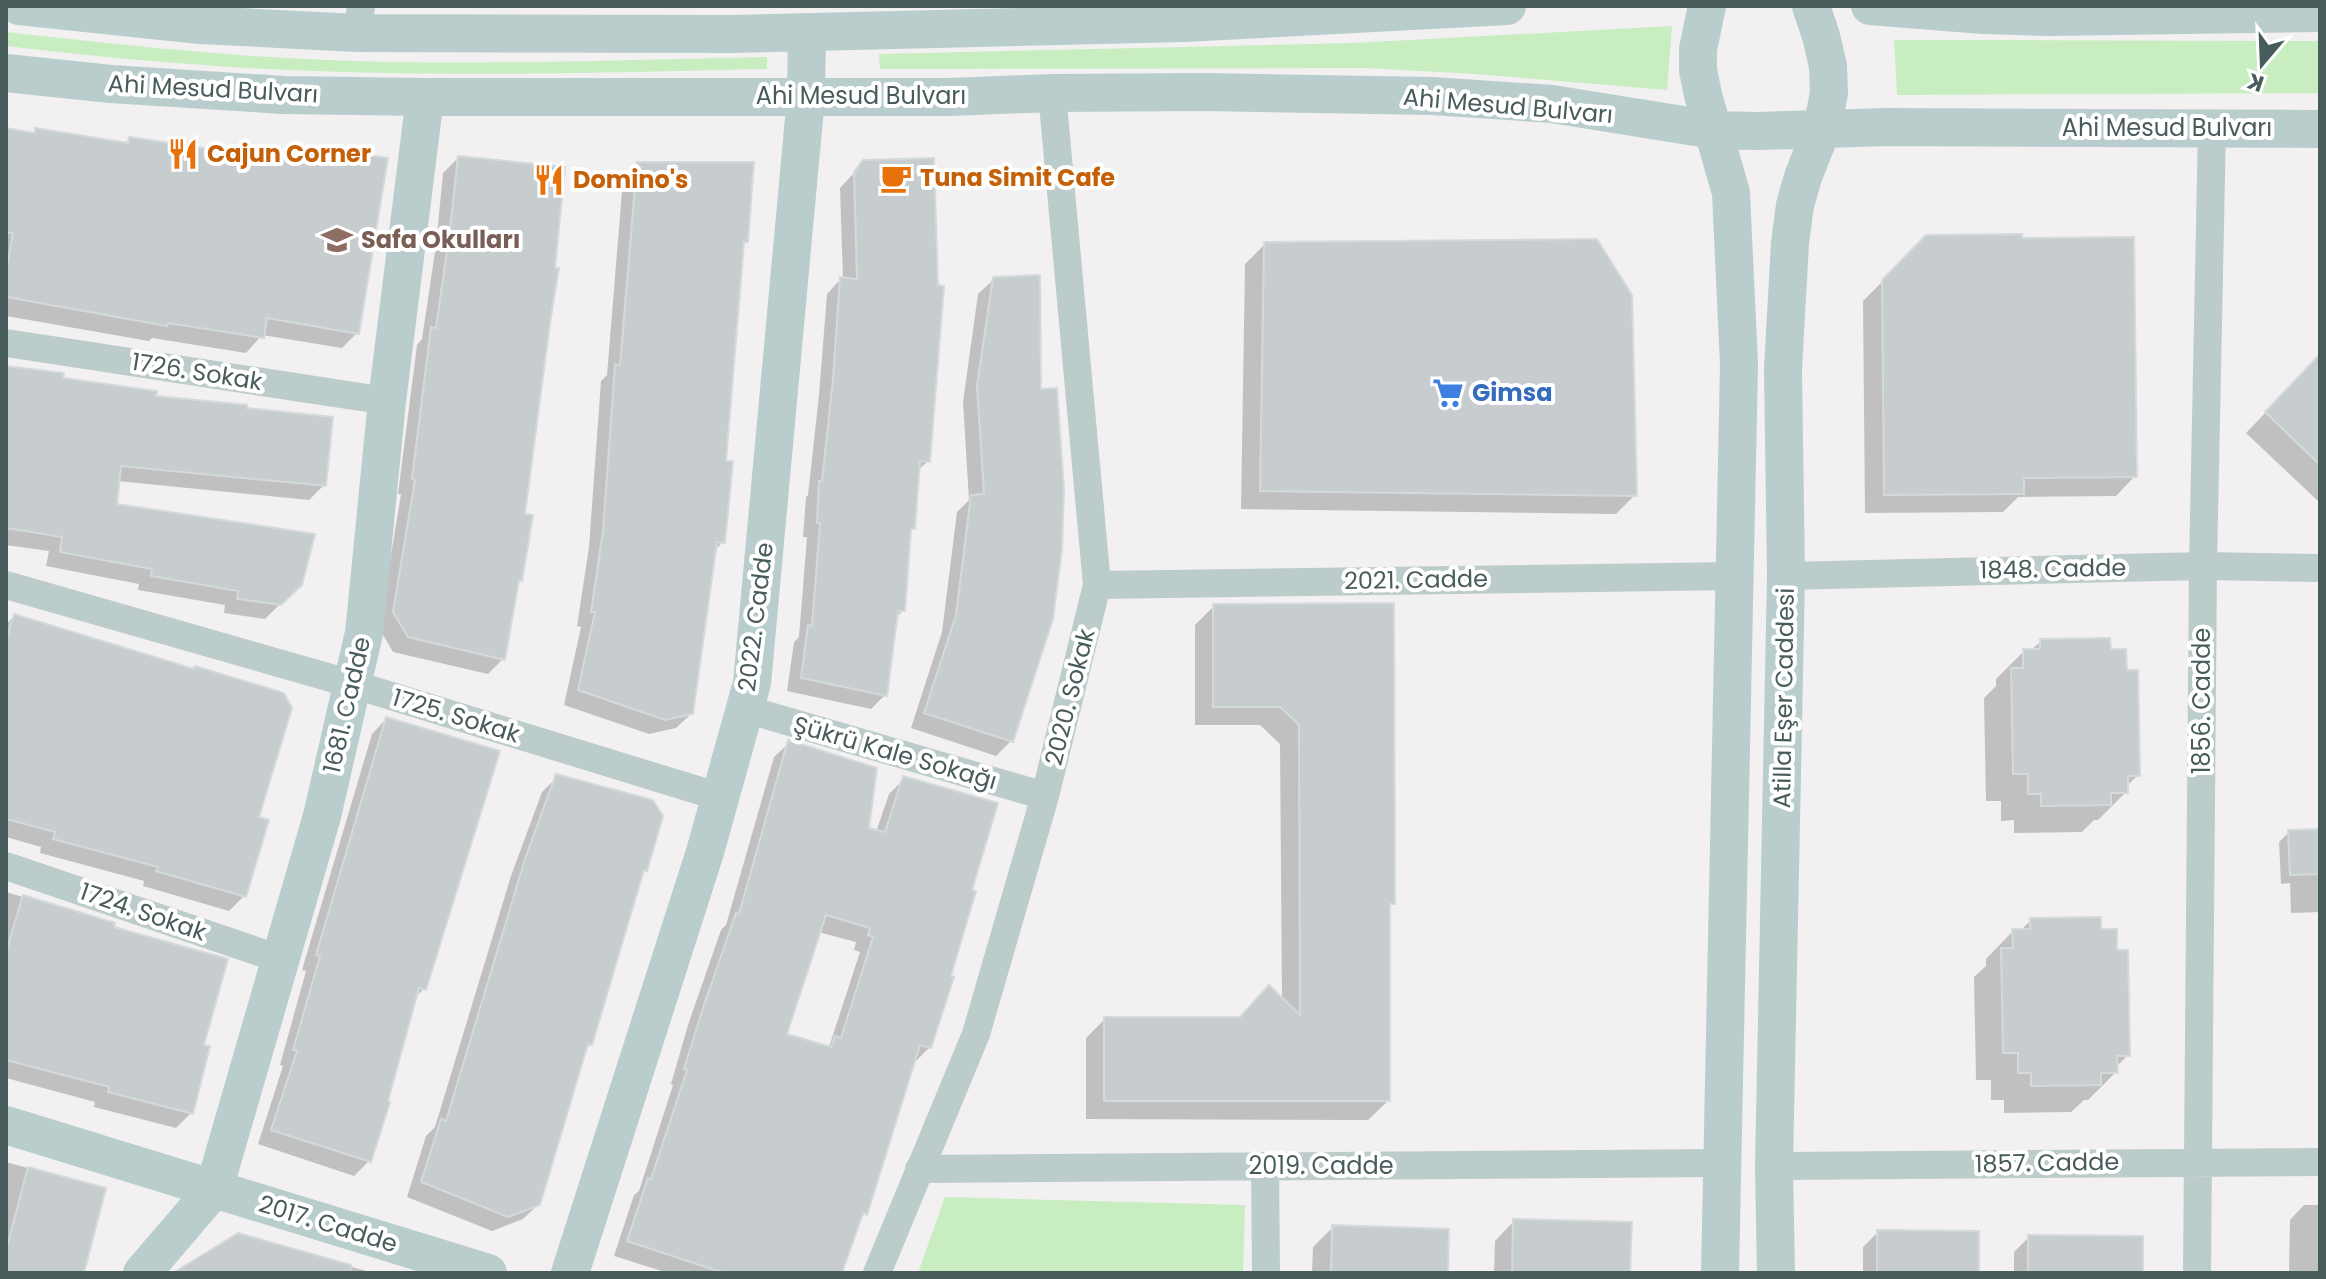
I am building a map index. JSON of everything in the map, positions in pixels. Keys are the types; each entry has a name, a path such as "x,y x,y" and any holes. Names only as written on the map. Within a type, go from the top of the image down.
{"main road":[{"path":"19,6 200,25 359,20 808,19 1184,23 1507,6"},
{"path":"1707,6 1698,49 1698,70 1731,193 1739,365 1720,1273"},
{"path":"1811,6 1828,66 1829,93 1822,129"},
{"path":"1870,6 2049,17 2220,10 2320,13"},
{"name":"2022. Cadde","path":"570,1273 720,797 752,683 806,97 808,19"},
{"name":"Ahi Mesud Bulvarı","path":"6,73 111,84 269,94 425,97 950,97 1205,92 1432,96 1552,104 1714,130 2320,129"},
{"name":"1681. Cadde","path":"142,1273 214,1189 322,816 364,633 387,401 425,97"},
{"name":"Atilla Eşer Caddesi","path":"1776,1273 1774,1166 1786,576 1783,369 1795,205 1822,129"},
{"name":"2017. Cadde","path":"6,1125 488,1273"}],"street":[{"name":"2020. Sokak","path":"877,1273 976,1034 1045,796 1097,585 1052,93"},
{"name":"1856. Cadde","path":"2197,1273 2203,566 2212,128"},
{"name":"1726. Sokak","path":"6,343 387,401"},
{"name":"1848. Cadde","path":"1786,576 2203,566 2320,568"},
{"name":"2021. Cadde","path":"1097,585 1735,576"},
{"name":"1725. Sokak","path":"6,585 352,684 720,797"},
{"name":"Şükrü Kale Sokağı","path":"745,709 1045,796"},
{"name":"1724. Sokak","path":"6,866 280,959"},
{"name":"1857. Cadde","path":"1774,1166 2320,1162"},
{"name":"2019. Cadde","path":"919,1169 1723,1163"},
{"path":"1265,1166 1266,1273"}],"green space":[{"path":"1672,26 1667,90 1366,68 880,69 879,54 1353,43"},
{"path":"6,32 291,58 481,62 767,57 767,69 469,74 289,70 148,61 6,46"},
{"path":"1894,40 2320,41 2320,93 1897,95"},
{"path":"945,1197 1245,1205 1243,1273 918,1273"}],"building":[{"path":"6,128 35,133 35,128 128,143 129,137 313,164 316,146 388,158 359,334 267,318 264,338 168,323 167,326 6,297 6,274 13,233 6,233"},
{"path":"458,156 565,167 555,268 559,268 525,514 533,515 505,660 408,637 393,612 415,480 412,479 431,327 436,328"},
{"path":"934,158 938,285 944,286 930,462 920,461 905,611 898,611 887,696 801,678 808,625 812,626 820,523 817,523 819,481 822,481 833,379 840,277 857,279 854,172 863,160"},
{"path":"637,162 754,162 748,242 744,242 726,461 733,461 725,543 717,542 693,714 665,720 578,690 595,612 591,612 603,531 615,364 620,365"},
{"path":"2022,234 2022,238 2134,237 2137,477 2024,478 2024,494 1884,495 1882,280 1926,235"},
{"name":"Gimsa","path":"1597,239 1632,295 1637,496 1260,491 1264,242"},
{"path":"1040,275 1041,389 1057,388 1064,491 1062,549 1053,619 1013,742 924,713 956,615 971,495 984,494 977,386 993,277"},
{"path":"2320,354 2320,465 2265,412"},
{"path":"6,366 64,373 63,378 157,391 156,396 333,417 326,486 121,466 117,504 315,534 302,585 281,605 237,599 238,591 151,576 152,569 60,552 62,537 6,528"},
{"path":"1394,603 1395,904 1390,904 1390,1101 1104,1101 1104,1017 1240,1017 1269,985 1300,1015 1299,725 1280,707 1213,707 1213,604"},
{"path":"14,614 284,693 292,708 259,817 269,820 246,897 156,871 158,867 53,839 55,832 6,819 6,640"},
{"path":"2110,638 2111,649 2126,649 2127,670 2138,670 2140,776 2128,776 2128,793 2111,793 2111,805 2041,806 2041,794 2028,794 2028,774 2013,774 2011,668 2023,668 2023,649 2040,649 2040,639"},
{"path":"386,717 500,751 426,990 419,988 371,1162 271,1130 297,1051 293,1050 320,956 316,955"},
{"path":"788,740 877,768 869,828 885,832 903,776 998,803 972,890 976,891 951,976 954,977 931,1048 920,1045 867,1215 863,1213 842,1273 724,1273 627,1241 687,1070 684,1069 703,1008 736,913 739,914","holes":["826,915 870,928 868,935 873,937 841,1038 835,1036 831,1047 787,1034"]},
{"path":"556,774 653,800 663,816 592,1045 588,1044 540,1205 508,1217 421,1182 441,1119 446,1121 525,859"},
{"path":"2320,829 2320,874 2290,875 2288,830"},
{"path":"23,895 115,923 114,927 228,959 204,1045 210,1046 193,1114 108,1092 109,1087 6,1060 6,952"},
{"path":"2101,917 2101,929 2117,929 2117,950 2128,950 2130,1056 2117,1056 2118,1073 2101,1073 2101,1085 2031,1086 2031,1073 2018,1073 2018,1053 2003,1053 2001,948 2013,948 2012,929 2030,929 2030,918"},
{"path":"28,1167 106,1188 84,1273 6,1273 6,1251"},
{"path":"1513,1219 1632,1222 1630,1273 1512,1273"},
{"path":"1332,1225 1449,1229 1448,1273 1331,1273"},
{"path":"1877,1230 1979,1231 1979,1273 1877,1273"},
{"path":"238,1233 351,1265 350,1273 173,1273"},
{"path":"2028,1235 2143,1236 2143,1273 2028,1273"}],"place":[{"name":"Cajun Corner","path":"183,154"},
{"name":"Tuna Simit Cafe","path":"896,178"},
{"name":"Domino's","path":"549,180"},
{"name":"Safa Okulları","path":"337,240"},
{"name":"Gimsa","path":"1448,393"}]}
